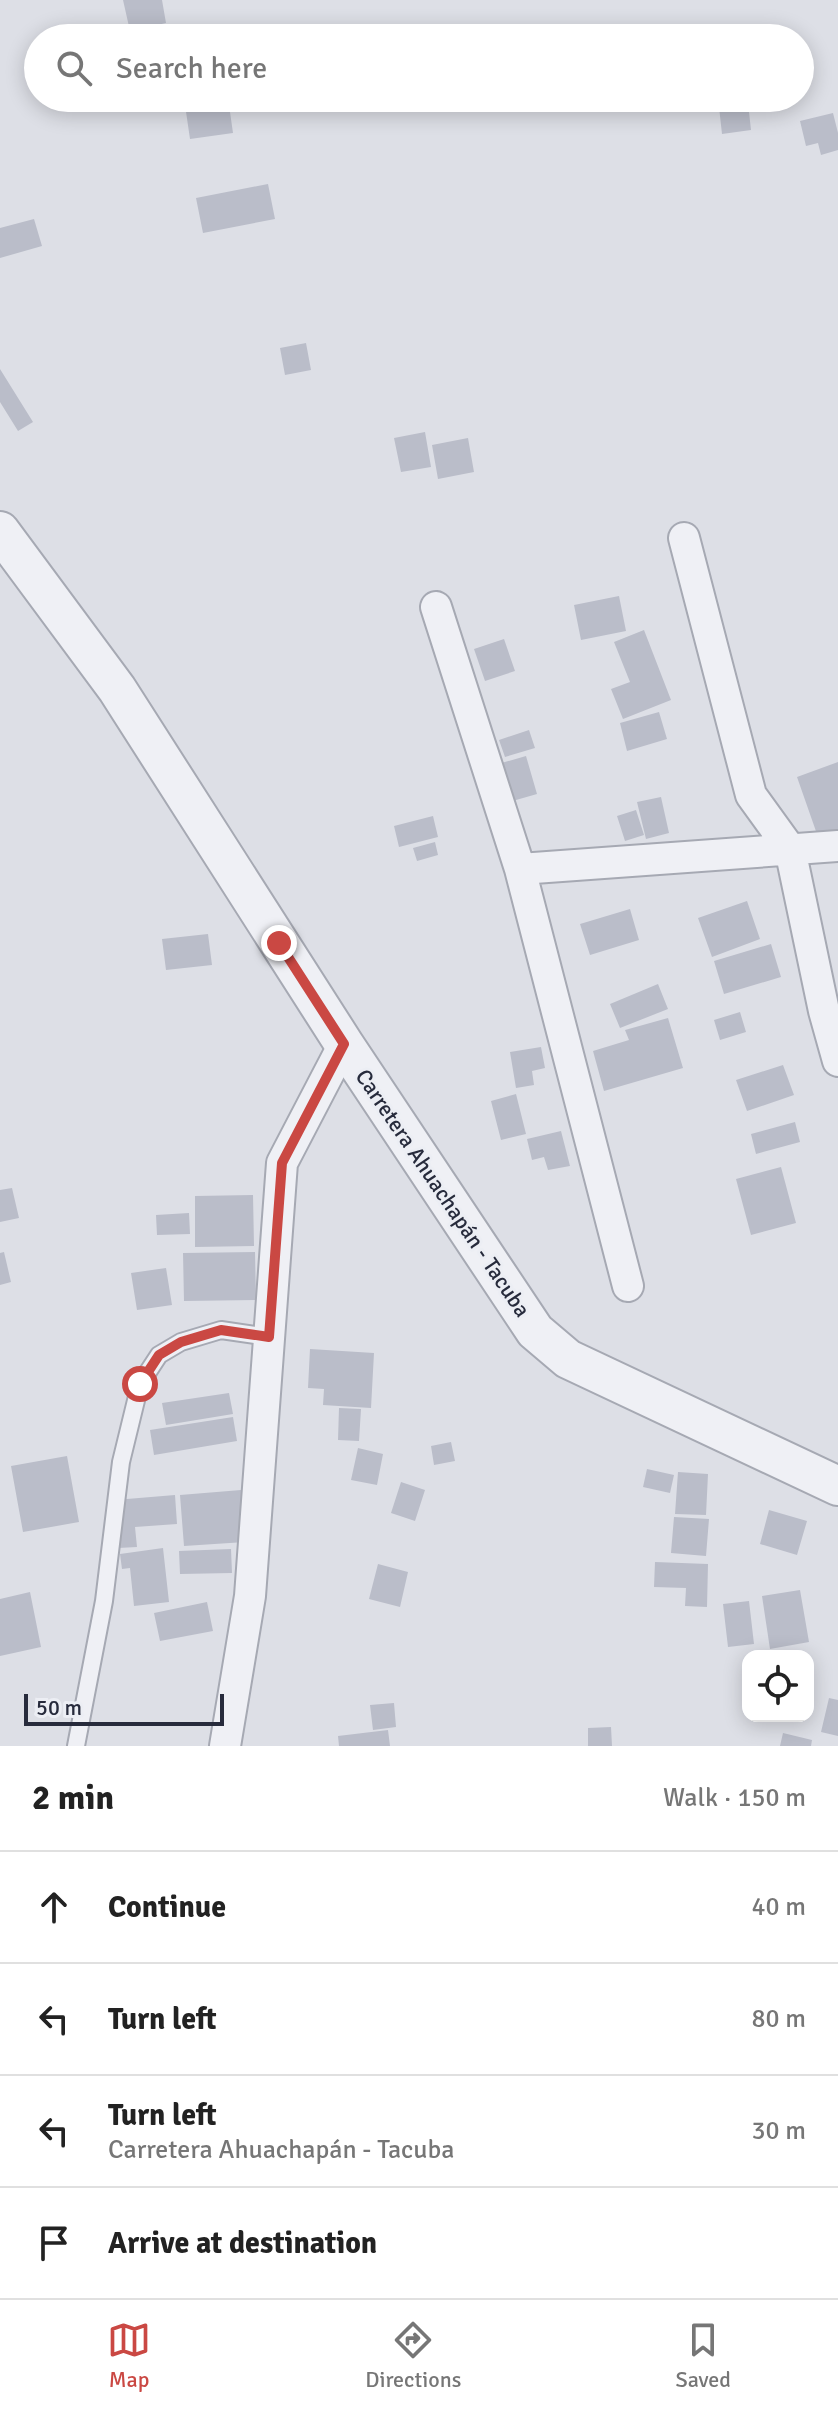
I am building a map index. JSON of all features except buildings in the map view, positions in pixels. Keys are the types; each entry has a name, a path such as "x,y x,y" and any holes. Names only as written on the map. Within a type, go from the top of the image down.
{"street":[{"name":"Carretera Ahuachapán - Tacuba","path":"0,531 117,689 344,1044 535,1331 568,1359 838,1486"},
{"path":"684,538 751,795 790,849 824,1011 838,1061"},
{"path":"436,607 520,869 628,1286"},
{"path":"520,869 838,846"},
{"path":"225,1746 250,1596 282,1163 344,1044"}],"lane":[{"path":"76,1746 104,1601 121,1462 140,1384 159,1355 181,1342 221,1330 269,1337"}],"route":[{"path":"140,1384 159,1355 181,1342 221,1330 269,1337 282,1163 344,1044 279,943"}]}
